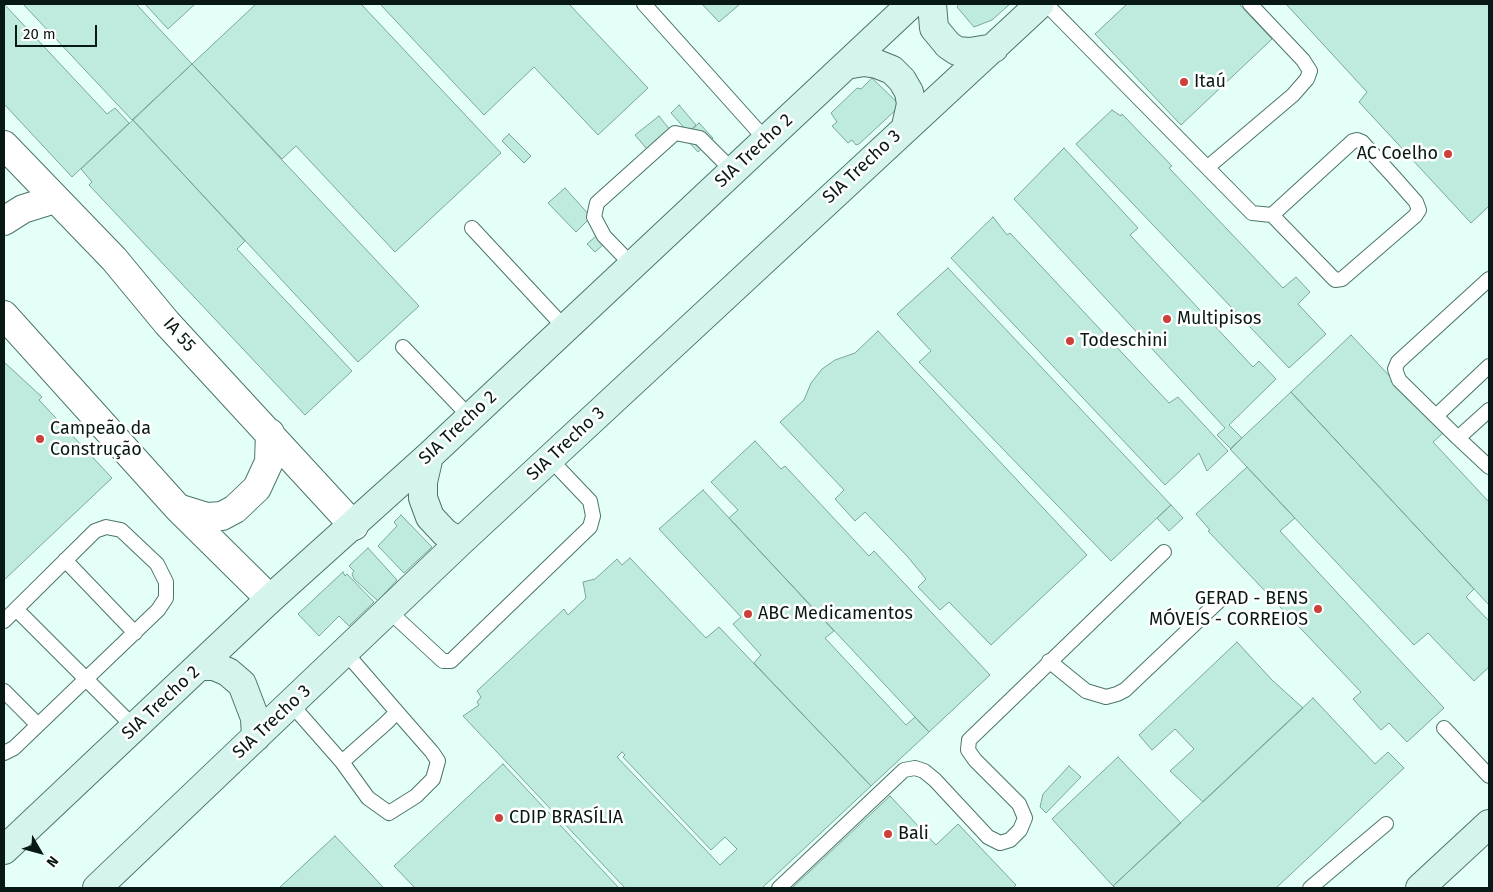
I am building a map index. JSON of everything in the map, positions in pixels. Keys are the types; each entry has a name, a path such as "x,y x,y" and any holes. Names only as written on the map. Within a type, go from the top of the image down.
{"main road":[{"name":"SIA Trecho 2","path":"4,850 202,666 270,599 354,526 911,4"},
{"path":"932,4 934,28 948,46 970,52 994,48"},
{"name":"SIA Trecho 3","path":"97,888 390,612 460,542 906,126 994,48 1040,4"},
{"path":"846,65 864,62 877,64 892,70 902,80 909,92 911,104 906,126"},
{"path":"429,456 423,482 423,498 430,518 445,533 460,542"},
{"path":"202,666 228,672 242,684 255,718 256,737"},
{"path":"1420,888 1489,824"}],"street":[{"name":"IA 55","path":"4,145 114,259 167,323 354,526"},
{"path":"4,221 23,209 55,199"},
{"path":"4,315 177,507 270,599"},
{"path":"177,507 207,517 222,516 235,509 257,488 269,462 270,434"}],"lane":[{"path":"644,4 766,140"},
{"path":"1046,4 1252,213 1272,215 1335,280 1342,279 1415,216 1418,210 1416,202 1362,142 1357,140 1353,141 1272,215"},
{"path":"1208,167 1292,95 1307,79 1310,71 1303,60 1250,4"},
{"path":"632,266 601,230 594,217 596,203 675,133 700,138 733,171"},
{"path":"472,228 565,328"},
{"path":"1489,279 1398,362 1394,369 1399,380 1489,467"},
{"path":"402,347 470,417"},
{"path":"1436,416 1489,366"},
{"path":"1458,438 1489,410"},
{"path":"390,612 443,661 451,661 590,527 592,516 590,501 550,459"},
{"path":"4,621 95,531 106,527 121,530 156,564 166,582 166,598 135,633 14,748 4,753"},
{"path":"779,888 904,770 915,768 935,780 988,837 1000,843 1010,840 1020,830 1025,818 1020,804 975,760 967,746 974,734 1164,552"},
{"path":"65,560 135,633"},
{"path":"1049,661 1086,691 1106,697 1116,694 1125,690 1221,599"},
{"path":"16,609 135,728"},
{"path":"291,704 342,762 368,798 389,813 398,809 422,791 433,779 438,761 346,653"},
{"path":"4,690 38,724"},
{"path":"342,762 397,712"},
{"path":"1444,728 1489,776"},
{"path":"1310,888 1386,824"}],"building":[{"path":"4,4 107,114 115,108 129,123 72,177 4,104"},
{"path":"23,4 136,4 192,64 132,120"},
{"path":"145,4 195,4 168,29"},
{"path":"256,4 361,4 501,153 395,252 296,146 282,159 192,64"},
{"path":"380,4 569,4 648,88 598,135 534,67 484,115"},
{"path":"702,4 740,4 719,22"},
{"path":"959,4 1010,4 992,20 974,27 957,7"},
{"name":"Itaú","path":"1127,4 1239,4 1272,39 1181,125 1095,34"},
{"name":"AC Coelho","path":"1286,4 1489,4 1489,206 1471,223 1359,102 1367,92"},
{"path":"192,64 419,306 358,362 133,120"},
{"path":"872,78 899,104 899,107 859,144 856,145 852,140 848,143 832,126 837,122 831,113 857,88 861,89"},
{"path":"679,105 696,125 688,132 671,113"},
{"path":"1112,110 1121,116 1122,114 1172,166 1169,168 1283,288 1296,277 1310,292 1298,304 1326,334 1289,368 1076,144"},
{"path":"659,116 674,135 651,154 635,135"},
{"path":"133,120 245,241 237,249 352,371 305,415 89,185 92,182 81,169"},
{"path":"699,123 713,138 698,152 684,137"},
{"path":"509,134 531,156 524,163 502,141"},
{"name":"Multipisos","path":"1064,148 1138,228 1130,235 1253,367 1259,361 1276,379 1229,425 1242,438 1231,449 1217,435 1225,428 1014,199"},
{"path":"565,188 591,217 576,232 548,203"},
{"name":"Todeschini","path":"993,217 1007,235 1010,233 1169,403 1178,397 1228,451 1207,471 1199,453 1165,485 951,258"},
{"path":"596,236 604,244 595,252 587,244"},
{"path":"948,268 1171,505 1111,561 919,362 931,351 897,314"},
{"path":"878,331 1087,555 991,645 949,602 940,610 918,587 926,579 865,512 855,521 835,499 844,490 780,422 804,400 811,383 822,369 835,360 855,353"},
{"path":"1351,335 1443,433 1433,442 1489,502 1489,605 1291,392"},
{"name":"Campeão da Construção","path":"4,362 42,397 39,400 112,478 4,580"},
{"path":"1291,392 1474,589 1466,597 1489,621 1489,667 1474,681 1428,633 1414,645 1230,449"},
{"path":"755,441 781,469 785,466 869,556 874,551 990,675 929,732 729,518 738,510 711,482"},
{"name":"GERAD - BENS MÓVEIS - CORREIOS","path":"1247,467 1295,518 1280,531 1444,708 1407,742 1389,723 1381,730 1353,699 1361,692 1208,531 1210,530 1196,514"},
{"path":"703,490 834,631 825,638 906,725 915,717 929,732 871,786 754,663 761,655 733,624 741,617 659,529"},
{"path":"1171,505 1183,518 1169,531 1157,518"},
{"path":"401,515 432,547 404,573 378,546 397,526 394,522"},
{"path":"368,548 397,580 378,601 354,579 352,574 354,571 349,566"},
{"path":"630,558 706,638 719,627 871,786 762,888 625,888 463,716 479,705 477,702 481,697 477,691 564,609 568,615 586,598 583,582 595,579 617,559 622,565","holes":["622,752 625,755 623,757 711,850 725,837 737,849 720,865 617,757"]},
{"path":"343,572 374,602 349,626 339,616 319,636 298,614"},
{"path":"1237,642 1272,680 1303,708 1203,802 1170,771 1194,749 1175,729 1152,750 1139,735"},
{"path":"1313,698 1375,764 1388,752 1404,768 1276,888 1116,888 1113,886"},
{"path":"1118,757 1181,823 1113,886 1052,819"},
{"name":"CDIP BRASÍLIA","path":"503,764 619,888 415,888 394,866"},
{"path":"1069,766 1081,777 1046,813 1040,807 1043,794"},
{"name":"Bali","path":"890,796 936,845 958,824 1016,885 1013,888 792,888"},
{"path":"335,836 384,888 279,888"}],"place":[{"name":"Itaú","path":"1184,82"},
{"name":"AC Coelho","path":"1448,154"},
{"name":"Multipisos","path":"1167,319"},
{"name":"Todeschini","path":"1070,341"},
{"name":"Campeão da Construção","path":"40,439"},
{"name":"GERAD - BENS MÓVEIS - CORREIOS","path":"1318,609"},
{"name":"ABC Medicamentos","path":"748,614"},
{"name":"CDIP BRASÍLIA","path":"499,818"},
{"name":"Bali","path":"888,834"}]}
